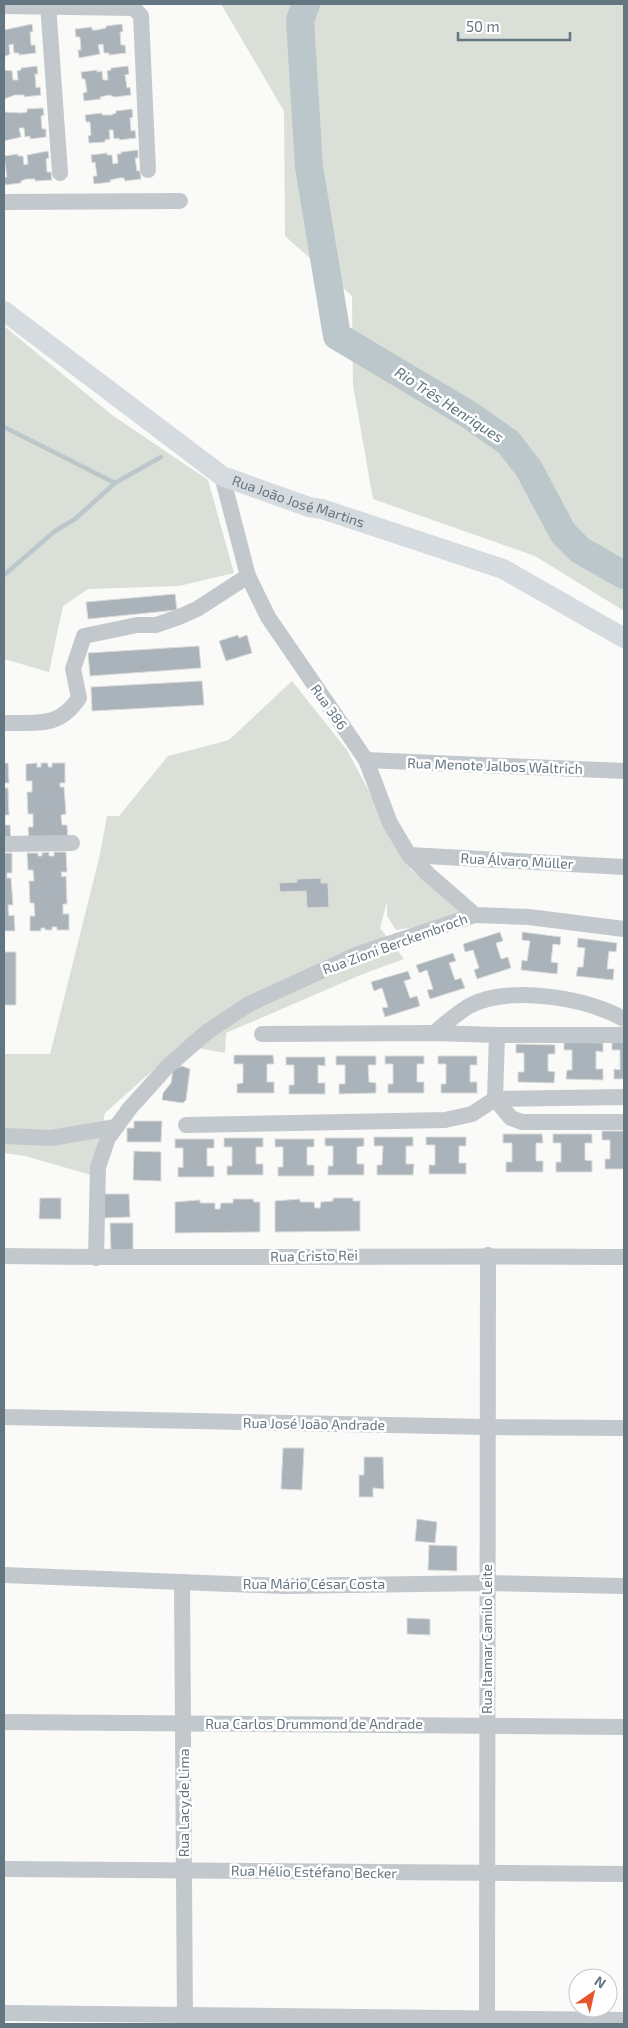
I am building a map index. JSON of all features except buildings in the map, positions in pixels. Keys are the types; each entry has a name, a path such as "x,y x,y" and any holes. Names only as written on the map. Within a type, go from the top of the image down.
{"main road":[{"name":"Rua João José Martins","path":"4,311 222,476 309,507 322,509 503,569 624,638"}],"street":[{"path":"48,5 60,173"},
{"path":"4,6 123,6 134,8 140,16 148,170"},
{"path":"4,202 180,201"},
{"name":"Rua 386","path":"222,476 248,576 268,617 366,760 390,823 409,855 475,915"},
{"path":"4,723 54,720 64,717 72,709 79,698 73,669 84,636 137,625 156,625 179,617 197,609 248,576"},
{"name":"Rua Menote Jalbos Waltrich","path":"366,760 624,771"},
{"path":"4,844 72,843"},
{"name":"Rua Álvaro Müller","path":"409,855 624,868"},
{"name":"Rua Zioni Berckembroch","path":"96,1258 98,1167 108,1138 172,1062 207,1032 249,1004 358,954 475,915 529,917 624,930"},
{"path":"434,1033 470,1006 498,996 532,996 590,1004 606,1009 624,1019"},
{"path":"262,1034 624,1035"},
{"path":"497,1035 495,1098 511,1118 522,1122 624,1122"},
{"path":"186,1125 445,1120 472,1114 495,1098 624,1097"},
{"path":"4,1136 51,1138 116,1127"},
{"name":"Rua Cristo Rei","path":"4,1256 96,1258 488,1254 624,1257"},
{"name":"Rua Itamar Camilo Leite","path":"487,2021 488,1254"},
{"name":"Rua José João Andrade","path":"4,1417 487,1428 624,1428"},
{"name":"Rua Mário César Costa","path":"4,1574 283,1586 487,1583 624,1586"},
{"name":"Rua Lacy de Lima","path":"182,1582 186,2020"},
{"name":"Rua Carlos Drummond de Andrade","path":"4,1722 184,1722 624,1728"},
{"name":"Rua Hélio Estéfano Becker","path":"4,1869 624,1874"},
{"path":"4,2013 186,2020 624,2020"}],"shaded area":[{"path":"221,4 624,4 624,611 535,556 373,499 353,385 352,296 285,236 284,111"},
{"path":"4,326 112,415 208,480 234,573 179,586 88,589 63,606 49,672 4,659"},
{"path":"292,681 347,750 411,870 461,910 461,914 422,926 396,930 387,916 387,902 380,928 404,959 363,974 226,1033 225,1053 181,1045 105,1113 91,1175 25,1156 4,1153 4,1054 50,1054 100,854 107,816 119,816 168,756 229,740"}],"waterway":[{"name":"Rio Três Henriques","path":"306,4 300,20 309,167 337,336 468,414 508,442 529,469 563,533 580,550 624,575"},
{"path":"4,427 115,483"},
{"path":"4,575 55,531 75,519 115,483 161,457"}]}
